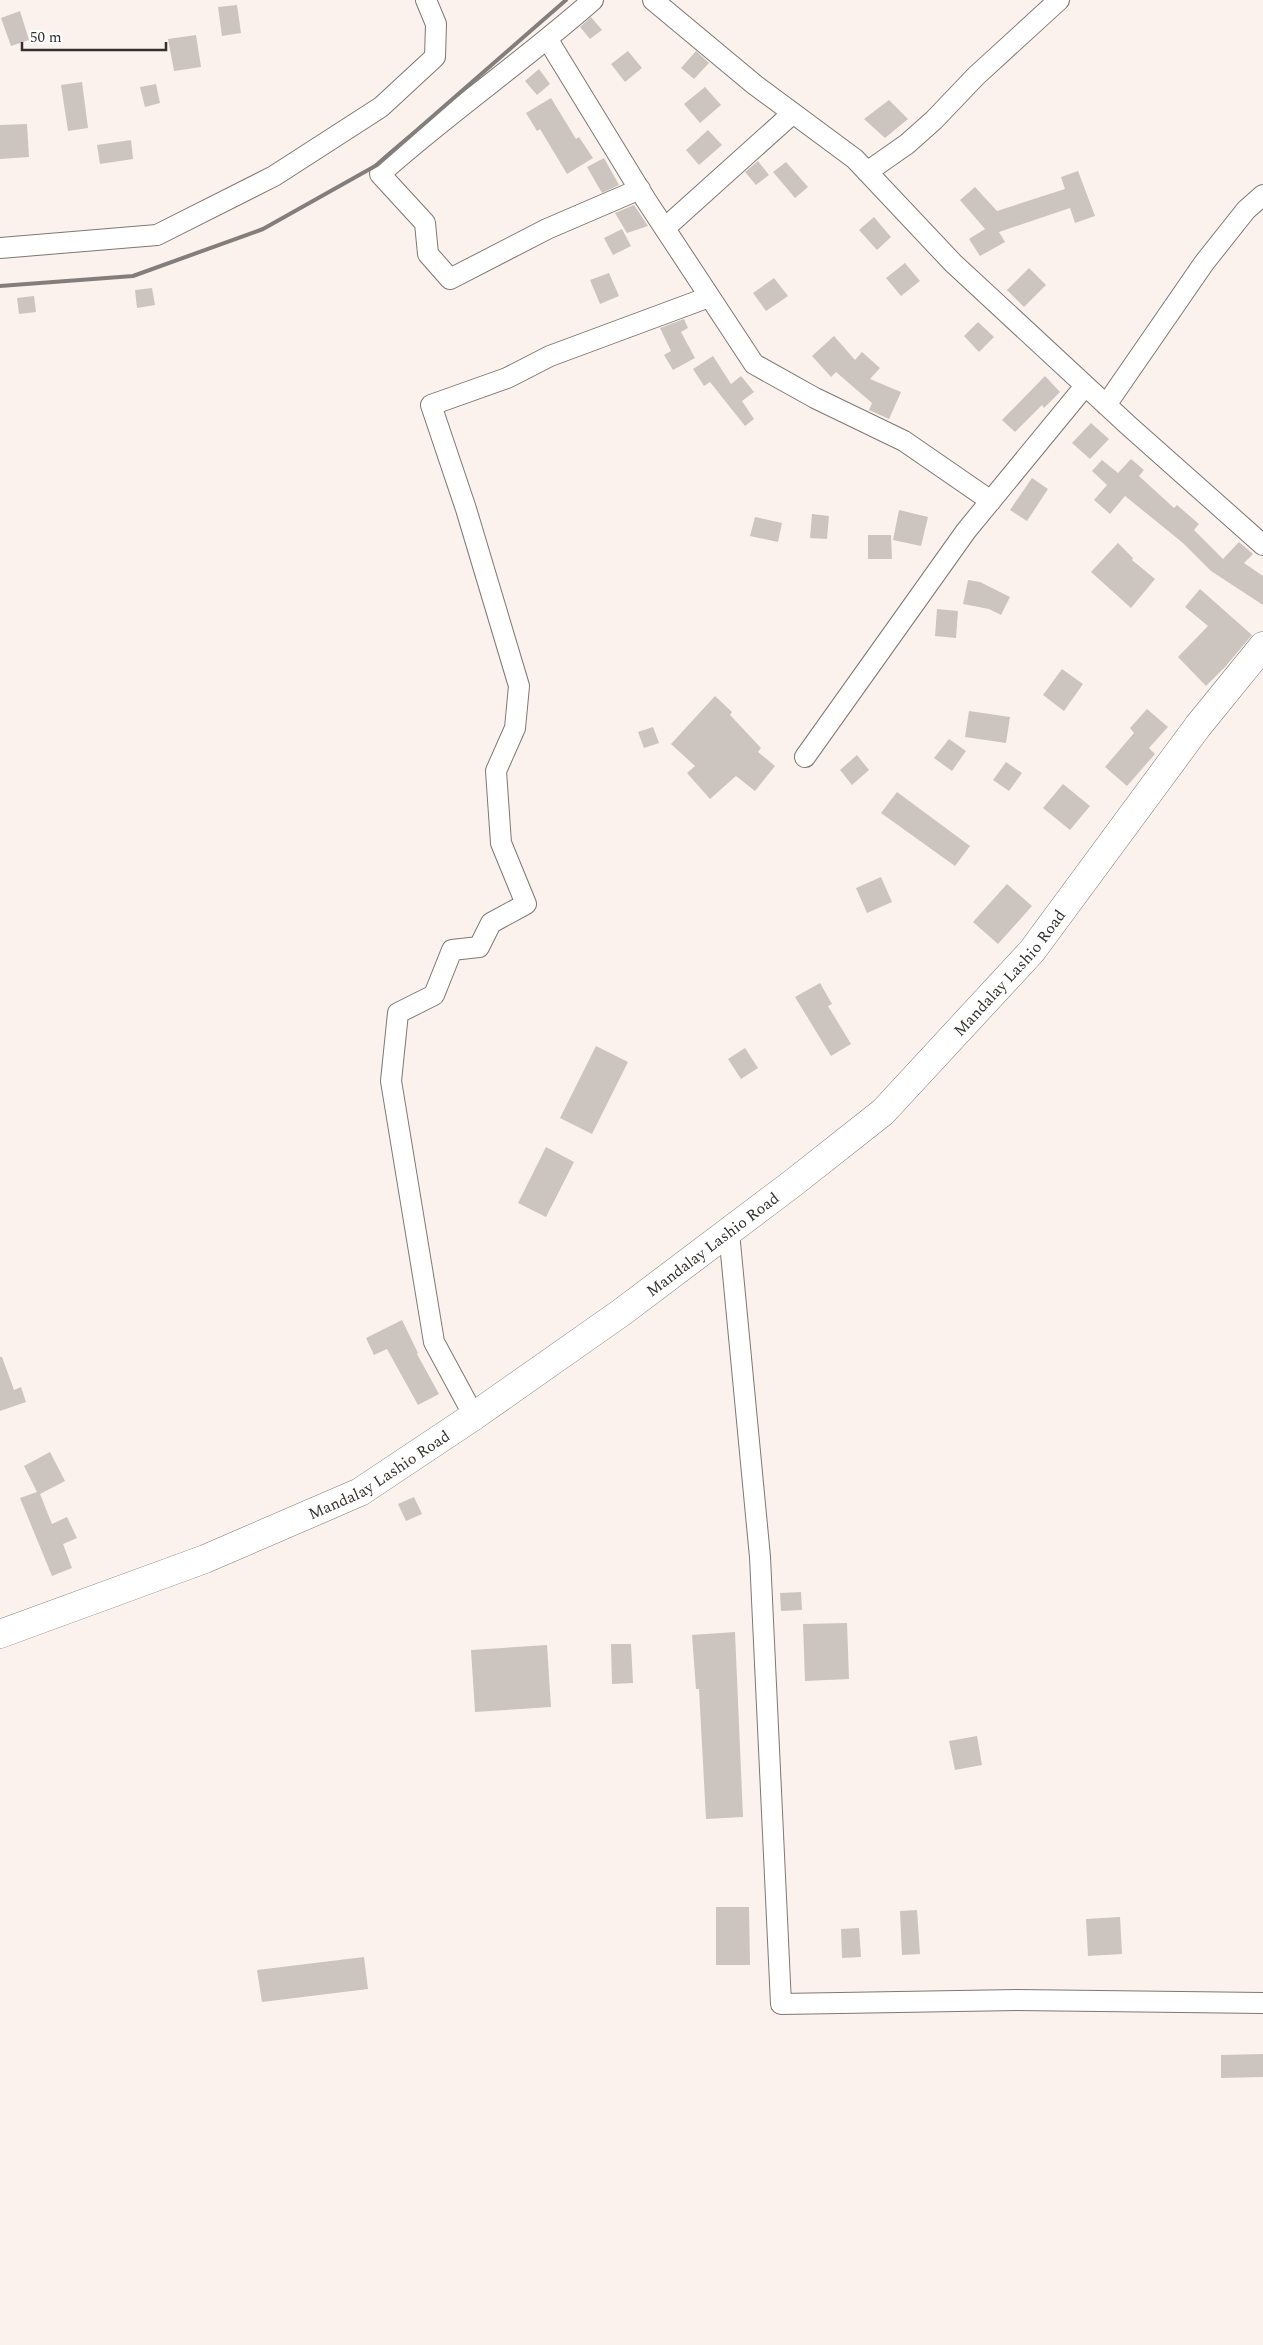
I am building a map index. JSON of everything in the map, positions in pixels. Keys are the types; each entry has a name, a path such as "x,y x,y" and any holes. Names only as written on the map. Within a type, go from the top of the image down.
{"highway":[{"name":"Mandalay Lashio Road","path":"0,1634 205,1558 360,1492 474,1416 622,1312 730,1232 884,1112 1032,951 1198,726 1263,646"}],"street":[{"path":"0,248 157,235 274,176 381,106 435,57 436,24 426,0"},
{"path":"593,0 548,40 416,141 380,174 425,224 428,254 450,279 547,229 640,189"},
{"path":"653,0 755,86 855,159 953,264 1085,386 1263,545"},
{"path":"867,172 907,144 934,120 976,76 1059,0"},
{"path":"548,40 640,189 754,364 815,398 904,441 991,501"},
{"path":"665,228 793,113"},
{"path":"1106,405 1204,264 1246,210 1263,195"},
{"path":"474,1416 434,1342 391,1080 398,1013 434,995 452,950 480,947 491,923 526,904 501,843 496,770 515,728 519,686 466,509 431,405 506,378 550,356 709,297"},
{"path":"805,757 966,531 1085,386"},
{"path":"730,1232 760,1557 781,2004 1017,2000 1263,2003"}],"building":[{"path":"237,5 241,33 222,36 218,7"},
{"path":"20,11 29,40 11,46 1,18"},
{"path":"591,17 602,30 590,39 580,27"},
{"path":"196,35 201,67 174,71 168,39"},
{"path":"628,51 642,68 625,82 611,64"},
{"path":"696,51 709,63 694,79 681,68"},
{"path":"539,69 550,84 537,95 525,81"},
{"path":"82,82 88,128 68,131 61,85"},
{"path":"156,84 160,103 145,107 140,87"},
{"path":"705,87 721,105 700,123 684,104"},
{"path":"551,98 576,139 579,137 593,158 567,174 540,129 537,131 526,113"},
{"path":"889,100 908,119 885,138 864,119"},
{"path":"27,124 29,157 0,159 0,125"},
{"path":"708,130 722,145 699,165 686,150"},
{"path":"131,140 133,159 100,164 97,145"},
{"path":"604,158 619,185 602,193 587,167"},
{"path":"758,161 769,175 756,185 745,172"},
{"path":"786,162 808,187 795,198 773,172"},
{"path":"1078,171 1095,216 1075,223 1070,208 999,232 1005,242 980,256 969,239 985,229 960,200 975,187 997,211 1065,189 1061,177"},
{"path":"634,205 648,226 627,233 615,213"},
{"path":"874,217 891,237 877,250 859,230"},
{"path":"622,229 631,246 613,255 604,238"},
{"path":"905,263 920,281 901,296 886,278"},
{"path":"1029,268 1046,285 1024,307 1007,290"},
{"path":"609,273 619,296 600,304 590,280"},
{"path":"774,278 788,296 766,311 753,293"},
{"path":"152,288 155,305 137,308 135,290"},
{"path":"34,296 36,312 19,314 17,298"},
{"path":"684,319 688,328 681,332 695,358 673,370 664,355 671,351 660,328"},
{"path":"978,322 994,337 979,352 964,336"},
{"path":"834,336 855,360 862,352 880,368 870,379 901,392 889,419 869,410 872,403 836,372 831,377 812,356"},
{"path":"713,356 731,384 741,376 754,392 742,401 754,419 745,426 710,382 704,386 693,369"},
{"path":"1045,376 1060,392 1044,408 1042,405 1015,432 1002,420"},
{"path":"1091,423 1109,439 1090,459 1072,443"},
{"path":"1131,459 1144,470 1139,476 1174,508 1177,505 1199,524 1194,530 1223,559 1239,542 1253,554 1244,563 1263,576 1263,605 1211,571 1183,543 1125,496 1110,514 1094,500 1107,485 1092,471 1102,460 1118,473"},
{"path":"1032,478 1048,489 1027,521 1010,510"},
{"path":"899,510 928,517 921,546 893,540"},
{"path":"812,514 829,516 827,539 810,538"},
{"path":"755,517 782,523 778,542 750,536"},
{"path":"868,535 891,535 892,559 868,559"},
{"path":"1118,543 1133,558 1132,560 1155,579 1131,608 1091,572"},
{"path":"968,580 980,582 1010,597 1001,615 989,609 963,604"},
{"path":"1200,589 1252,635 1206,686 1178,657 1208,626 1185,607"},
{"path":"937,609 958,611 956,638 935,636"},
{"path":"1062,669 1083,684 1064,711 1043,695"},
{"path":"715,696 732,712 730,715 761,748 758,752 775,766 755,791 736,776 710,799 687,773 695,766 671,744"},
{"path":"1147,709 1168,727 1149,748 1155,754 1127,786 1105,767 1134,733 1130,728"},
{"path":"969,711 1010,717 1006,743 965,737"},
{"path":"653,727 659,743 644,748 638,732"},
{"path":"949,739 966,751 952,771 934,758"},
{"path":"857,755 869,770 852,785 840,770"},
{"path":"1006,762 1022,773 1009,791 993,780"},
{"path":"1063,784 1090,806 1070,830 1043,808"},
{"path":"897,792 970,846 955,866 881,813"},
{"path":"881,877 892,902 867,913 856,888"},
{"path":"1007,884 1032,906 998,944 973,922"},
{"path":"820,983 832,1004 828,1006 851,1044 831,1056 795,997"},
{"path":"596,1046 628,1062 592,1134 560,1118"},
{"path":"745,1048 758,1068 741,1079 728,1059"},
{"path":"546,1147 574,1162 546,1217 518,1203"},
{"path":"402,1320 417,1354 439,1394 418,1405 387,1349 374,1355 366,1338"},
{"path":"0,1357 2,1357 14,1390 21,1387 26,1402 0,1411"},
{"path":"50,1452 65,1481 40,1494 52,1524 67,1517 77,1538 63,1544 72,1568 52,1576 20,1498 37,1492 24,1466"},
{"path":"414,1497 422,1514 406,1521 398,1504"},
{"path":"801,1592 802,1610 781,1611 780,1593"},
{"path":"847,1623 849,1679 805,1681 803,1624"},
{"path":"735,1632 743,1817 706,1819 699,1689 696,1689 692,1635"},
{"path":"611,1644 631,1644 633,1683 612,1684"},
{"path":"547,1645 551,1707 475,1712 471,1650"},
{"path":"977,1736 982,1765 955,1770 949,1741"},
{"path":"716,1907 749,1907 750,1965 716,1965"},
{"path":"917,1910 920,1954 902,1955 900,1911"},
{"path":"1120,1917 1122,1954 1088,1956 1086,1919"},
{"path":"859,1928 861,1957 842,1958 841,1929"},
{"path":"364,1957 368,1989 262,2002 257,1970"},
{"path":"1263,2054 1263,2077 1221,2078 1221,2055"}],"railway":[{"path":"0,286 133,276 263,229 377,165 566,0"}]}
